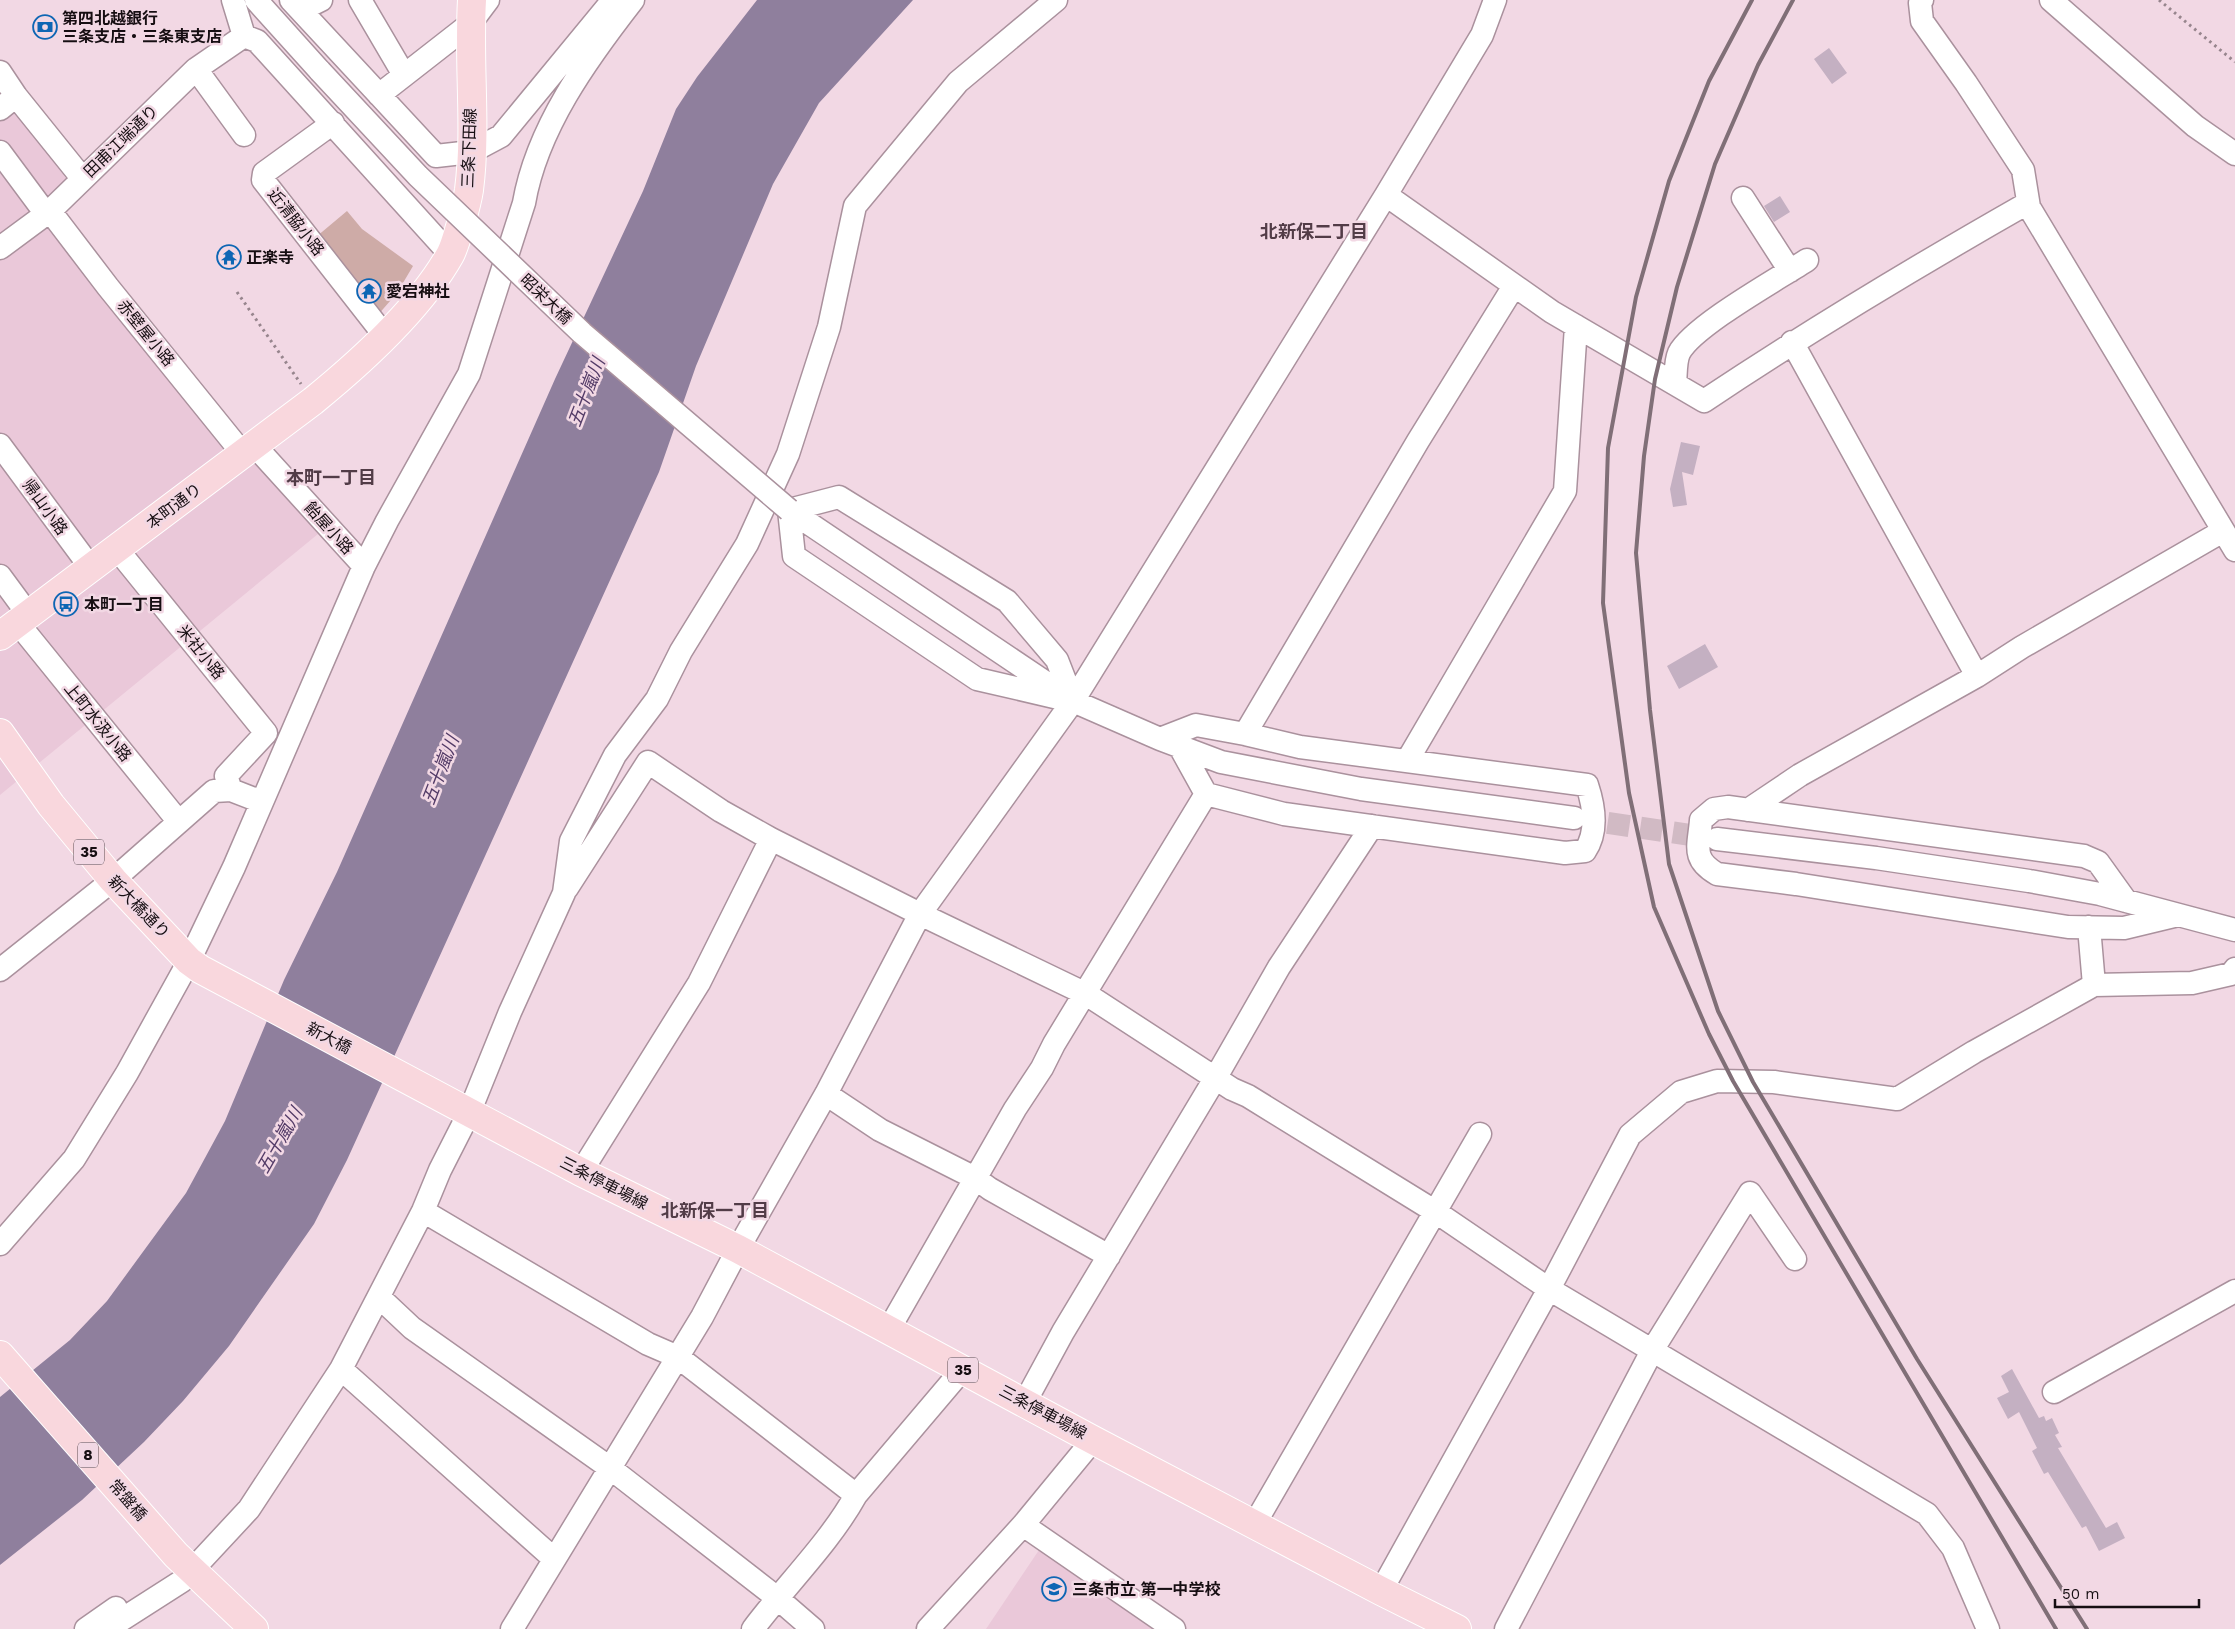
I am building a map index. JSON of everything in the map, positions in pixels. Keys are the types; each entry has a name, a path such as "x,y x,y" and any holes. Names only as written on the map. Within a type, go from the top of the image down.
{"main road":[{"name":"三条下田線","path":"346,374 385,336 420,297 450,254 469,192 471,152 471,12"},
{"name":"本町通り","path":"15,624 313,402 346,374"},
{"name":"新大橋通り","path":"0,733 51,805 113,880 195,965"},
{"name":"新大橋","path":"195,965 462,1110"},
{"name":"三条停車場線","path":"462,1110 738,1249 1093,1440 1457,1629"},
{"name":"常盤橋","path":"0,1355 182,1568"},
{"name":"8","path":"182,1568 254,1629"}],"street":[{"path":"233,0 244,36 257,41 450,254"},
{"name":"昭栄大橋","path":"256,0 418,176 582,333 789,510 1074,701"},
{"path":"296,5 321,0"},
{"path":"360,0 404,75"},
{"path":"379,95 404,75 471,12 488,0"},
{"path":"296,5 436,156 471,152 501,136 613,0"},
{"path":"0,1244 74,1159 195,965 262,802 364,566 386,521 469,374 524,203 528,179 552,125 577,75 585,67 606,35 633,0"},
{"path":"564,893 571,841 615,755 657,699 681,651 747,544 788,454 829,327 856,206 958,82 1056,0"},
{"path":"512,1629 553,1558 678,1357 826,1094 920,914 1074,701 1386,195 1482,35 1495,0"},
{"path":"1922,0 1920,3 1922,21 1966,83 2023,170 2029,207 2235,550"},
{"path":"2052,0 2195,126 2234,154"},
{"name":"田甫江端通り","path":"0,248 48,212 196,69 244,36"},
{"path":"196,69 244,135"},
{"path":"0,72 8,102 82,178"},
{"name":"近清脇小路","path":"333,124 264,173 263,180 385,336"},
{"name":"赤壁屋小路","path":"0,152 108,287 248,450"},
{"path":"1386,195 1460,245 1514,286 1576,326 1704,401 1792,342 2026,204 2029,207"},
{"path":"1675,384 1678,355 1689,339 1799,265 1742,198"},
{"path":"1245,734 1418,442 1514,286"},
{"path":"1406,761 1565,491 1576,326"},
{"path":"1792,342 1977,676"},
{"name":"帰山小路","path":"0,445 91,568"},
{"name":"飴屋小路","path":"248,450 364,566"},
{"path":"1074,701 1057,660 1007,601 838,497 789,510 794,556 977,679 1030,693 1074,701 1170,743 1221,762 1361,789 1574,818"},
{"path":"1748,810 1800,775 1977,676 2022,647 2223,531"},
{"name":"米社小路","path":"117,549 266,733 226,776 231,790"},
{"name":"上町水汲小路","path":"0,576 15,624 179,822"},
{"path":"1196,725 1300,747 1587,785 1592,800 1593,839 1585,851 1565,853 1284,814 1206,794 1170,743 1196,725"},
{"path":"107,1629 182,1568 249,1509 341,1369 422,1211 462,1110 510,1012 564,893 648,762 722,812 771,839 920,914 1086,994 1216,1077 1436,1212 1549,1289 1653,1349 1926,1514 1953,1548 1988,1629"},
{"path":"0,970 113,880 214,791 231,790 262,802"},
{"path":"889,1329 975,1178 1206,794"},
{"path":"2126,901 2098,862 2084,856 1728,807 1714,809 1701,820 1698,857 1706,868 1717,874 1796,884 2068,927 2124,928 2178,915"},
{"path":"1025,1402 1063,1332 1216,1077 1279,967 1372,826"},
{"path":"582,1172 699,983 771,839"},
{"path":"1717,839 1876,858 2029,881 2100,894 2235,930"},
{"path":"2089,927 2094,985"},
{"path":"1381,1591 1549,1289 1630,1135 1681,1092 1717,1081 1774,1082 1897,1099 1974,1052 2094,985 2192,983 2231,974 2235,969"},
{"path":"826,1094 880,1130 975,1178 990,1189 1109,1256"},
{"path":"1254,1525 1480,1134"},
{"path":"1506,1629 1653,1349 1750,1193 1795,1259"},
{"path":"422,1211 648,1344 678,1357 856,1495"},
{"path":"2054,1392 2235,1292"},
{"path":"379,1298 412,1328 529,1412 559,1430 610,1468 776,1597 812,1629"},
{"path":"341,1369 553,1558"},
{"path":"752,1629 776,1597 845,1516 856,1495 962,1370"},
{"path":"928,1629 1023,1525 1093,1440"},
{"path":"1023,1525 1174,1629"},
{"path":"86,1629 182,1568"}],"path":[{"path":"2159,0 2235,62"},
{"path":"237,292 313,402"}],"shaded area":[{"path":"0,91 80,197 62,213 318,534 0,795"},
{"path":"347,211 362,229 413,266 397,293 377,316 316,237"},
{"name":"三条市立 第一中学校","path":"1039,1550 1153,1629 986,1629"}],"water":[{"name":"五十嵐川","path":"757,0 913,0 819,103 773,184 696,366 659,472 347,1160 314,1224 229,1346 183,1401 144,1442 82,1500 0,1565 0,1397 70,1340 107,1301 186,1193 225,1121 284,980 337,872 555,379 643,191 676,109 697,77"}],"building":[{"path":"1829,48 1847,73 1832,84 1814,59"},
{"path":"1780,196 1790,212 1774,222 1764,206"},
{"path":"1681,442 1700,446 1693,475 1682,472 1687,505 1673,507 1670,489"},
{"path":"1705,644 1718,667 1679,689 1667,666"},
{"path":"2012,1369 2039,1418 2044,1416 2046,1421 2052,1418 2059,1433 2055,1435 2062,1447 2058,1448 2106,1528 2117,1522 2125,1538 2099,1551 2086,1526 2082,1528 2048,1472 2044,1474 2032,1451 2037,1448 2019,1412 2008,1419 1997,1398 2009,1392 2001,1376"}],"tunnel":[{"path":"1575,818 1717,839"}],"railway":[{"path":"1752,0 1709,81 1669,181 1636,297 1608,448 1603,603 1629,793 1654,907 1709,1034 1733,1081 2056,1629"},
{"path":"1793,0 1758,65 1715,164 1677,287 1655,379 1644,456 1636,553 1650,710 1669,864 1718,1011 1753,1082 1917,1359 2087,1629"}],"place":[{"name":"第四北越銀行 三条支店・三条東支店","path":"45,27"},
{"name":"正楽寺","path":"229,257"},
{"name":"愛宕神社","path":"369,291"},
{"name":"本町一丁目","path":"66,604"},
{"name":"三条市立 第一中学校","path":"1054,1589"}],"district":[{"name":"北新保二丁目","path":"1314,231"},
{"name":"本町一丁目","path":"331,477"},
{"name":"北新保一丁目","path":"715,1210"}]}
